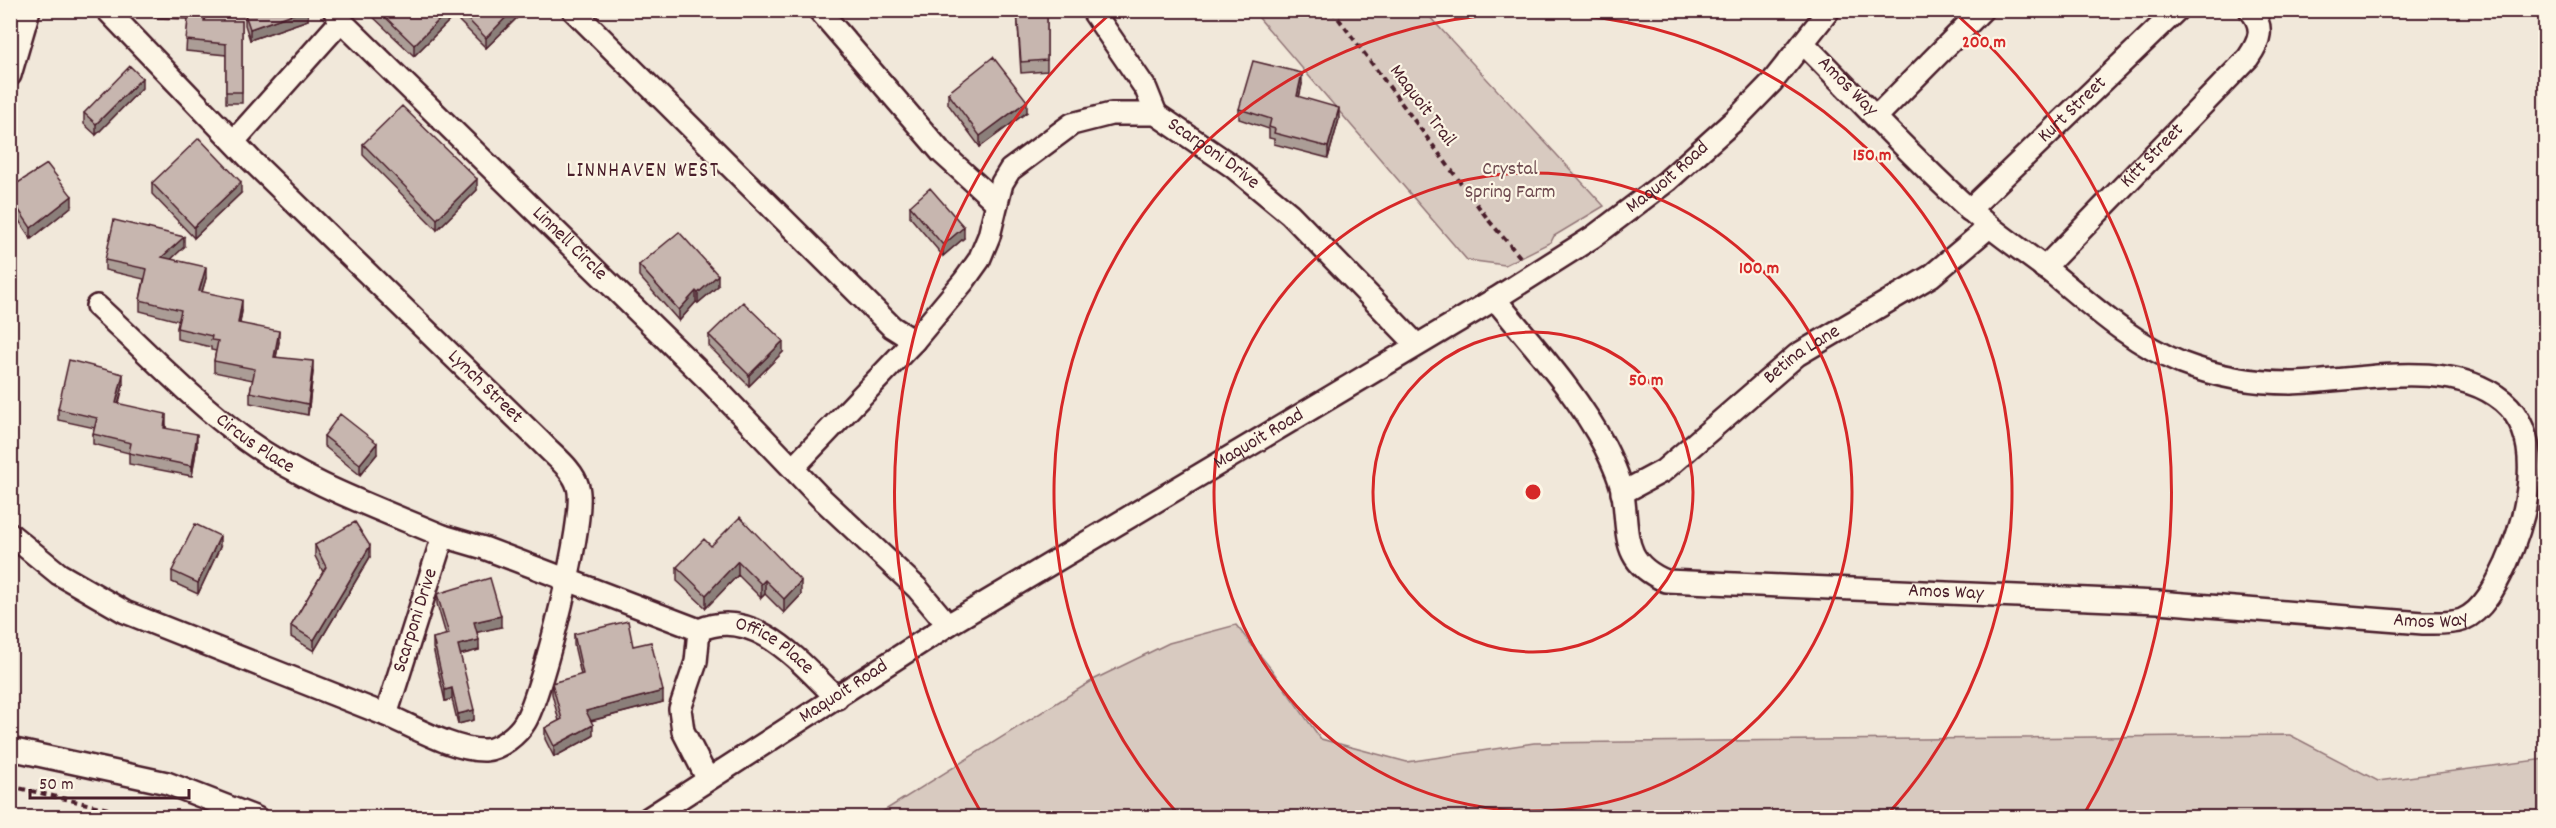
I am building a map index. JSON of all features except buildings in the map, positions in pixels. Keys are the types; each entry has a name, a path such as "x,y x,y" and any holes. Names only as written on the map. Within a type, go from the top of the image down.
{"street":[{"path":"10,75 29,10"},
{"name":"Lynch Street","path":"107,10 234,141 567,469 578,487 580,510 555,628 534,700 524,723 508,740 486,750 450,742 386,715"},
{"path":"573,10 892,327 914,341"},
{"path":"794,468 914,341 979,260 990,236 997,203 942,153 819,10"},
{"path":"1092,10 1146,89 1156,114"},
{"name":"Maquoit Road","path":"649,818 707,778 837,698 948,625 1495,299 1602,230 1667,181 1738,117 1772,82 1829,10"},
{"path":"1876,117 1983,10"},
{"name":"Kurt Street","path":"1969,210 2177,10"},
{"name":"Kitt Street","path":"2044,268 2247,57 2258,41 2259,24 2250,10"},
{"name":"Linnell Circle","path":"234,141 337,16 917,588 948,625"},
{"name":"Amos Way","path":"1495,299 1559,379 1604,446 1622,493 1626,533 1632,556 1647,573 1666,581 2158,602 2423,623 2463,619 2482,604 2497,583 2518,536 2529,486 2529,461 2524,437 2517,417 2503,401 2466,383 2428,375 2369,375 2292,382 2253,381 2182,363 2149,347 2118,327 1969,210 1803,43"},
{"name":"Scarponi Drive","path":"997,203 1002,183 1010,170 1072,124 1111,114 1156,114 1232,166 1290,214 1417,345"},
{"name":"Betina Lane","path":"1622,493 1663,471 1797,355 1931,276 1989,226"},
{"name":"Circus Place","path":"97,306 189,391 247,440 311,478 443,536"},
{"path":"10,534 59,574 125,612 280,671 386,715"},
{"path":"443,536 484,548 566,578 699,630 696,662 680,709 683,731 707,778"},
{"name":"Scarponi Drive","path":"386,715 443,536"},
{"name":"Office Place","path":"699,630 710,625 730,623 765,633 808,668 837,698"},
{"path":"10,750 166,783 257,818"}],"path":[{"name":"Maquoit Trail","path":"1332,10 1490,222 1534,274"},
{"path":"10,786 147,818"}],"green space":[{"name":"Crystal Spring Farm","path":"1253,11 1429,11 1427,14 1604,206 1554,236 1551,242 1505,265 1467,260"},
{"path":"1236,625 1321,739 1407,762 1534,743 2290,735 2378,781 2545,759 2545,817 874,817 1095,679 1169,643"}],"district":[{"name":"LINNHAVEN WEST","path":"643,172"}]}
